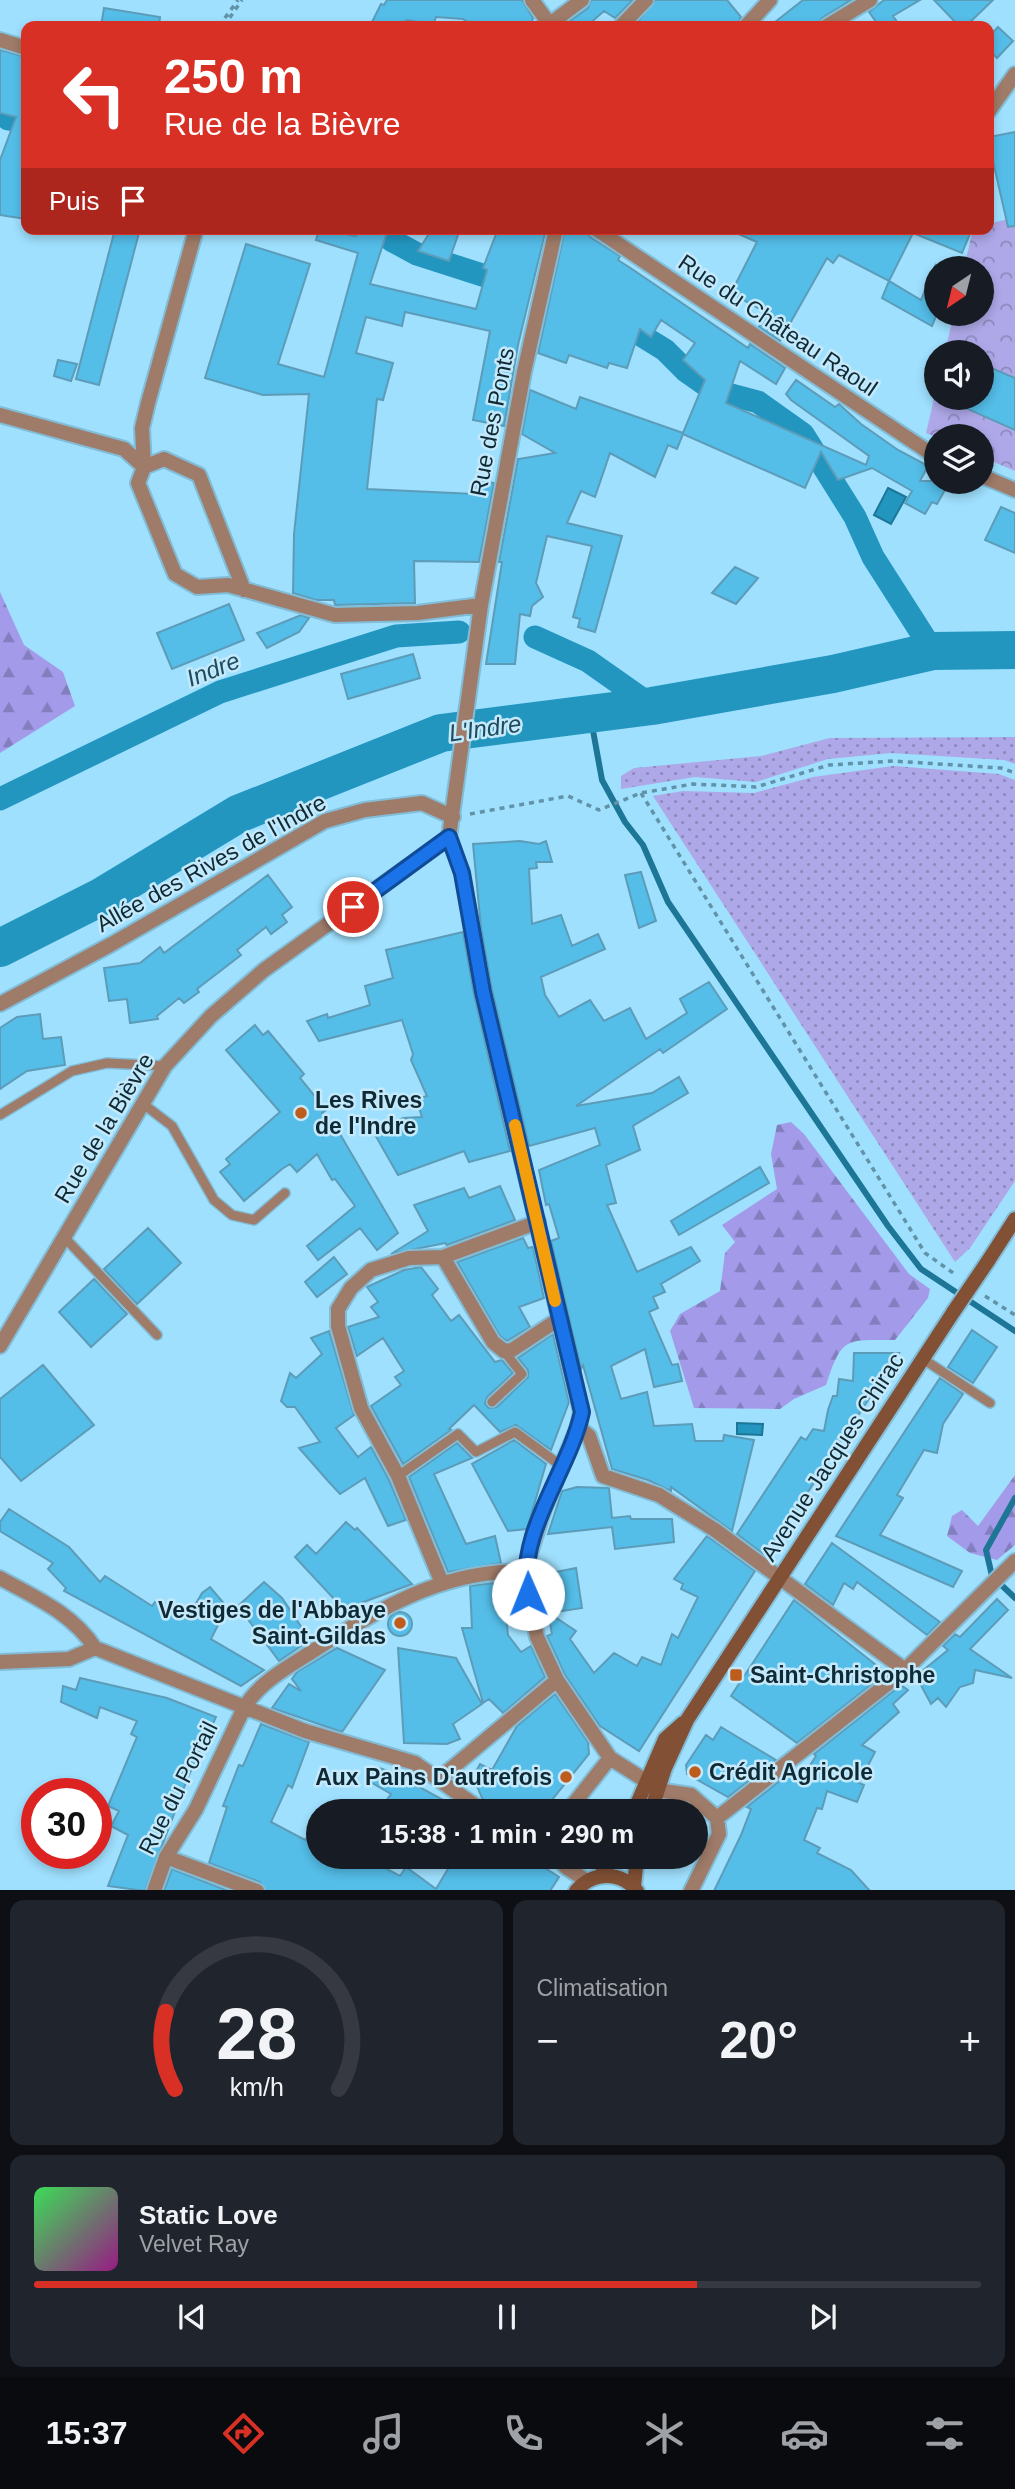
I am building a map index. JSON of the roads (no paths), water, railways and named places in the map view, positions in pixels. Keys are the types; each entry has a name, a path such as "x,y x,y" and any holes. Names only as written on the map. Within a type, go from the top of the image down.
{"main road":[{"name":"Avenue Jacques Chirac","path":"652,1786 665,1739 687,1720 1015,1219"},
{"path":"643,1799 652,1786"},
{"path":"651,1799 652,1786"},
{"path":"588,1882 602,1869"},
{"path":"588,1882 613,1876 636,1889 637,1869"}],"street":[{"path":"532,0 547,21"},
{"path":"555,21 582,0"},
{"path":"626,21 646,0"},
{"path":"751,21 770,0"},
{"path":"835,21 870,0"},
{"path":"0,40 21,46"},
{"path":"994,104 1015,74"},
{"path":"194,235 142,428 144,467 138,483 176,574 197,587 228,585 335,615 418,613 481,605"},
{"name":"Rue des Ponts","path":"449,837 481,605 515,421 555,235"},
{"name":"Rue du Château Raoul","path":"605,235 924,449"},
{"path":"0,415 124,449 144,467"},
{"path":"144,467 164,459 200,475 244,590"},
{"path":"994,481 1015,491"},
{"name":"Allée des Rives de l'Indre","path":"0,1004 110,945 325,821 365,810 422,803 454,813"},
{"path":"449,837 462,873 483,992 582,1412 560,1465 524,1572 537,1637 557,1680 610,1758 652,1786 691,1796 717,1818 719,1834 691,1890"},
{"name":"Rue de la Bièvre","path":"0,1346 165,1066 211,1016 264,970 449,837"},
{"path":"443,1583 398,1476 361,1408 338,1326 338,1309 351,1288 371,1270 409,1258 443,1258 538,1222"},
{"path":"443,1258 492,1342 504,1351 512,1350 559,1320"},
{"path":"578,1427 589,1436 603,1476 659,1494 781,1577 905,1670"},
{"path":"717,1818 905,1670 1015,1561"},
{"name":"Rue du Portail","path":"154,1890 166,1857 196,1809 244,1708 250,1698 276,1675 377,1610 443,1583 509,1571 524,1572"},
{"path":"0,1578 57,1609 75,1623 95,1648 305,1731 415,1763 467,1799"},
{"path":"0,1662 69,1659 95,1648"},
{"path":"440,1778 557,1680"},
{"path":"578,1799 610,1758"},
{"path":"166,1857 254,1890"},
{"path":"572,1869 588,1882"}],"lane":[{"path":"0,1115 72,1071 107,1063 165,1066"},
{"path":"142,1103 172,1126 214,1200 232,1216 254,1220 285,1193"},
{"path":"65,1238 157,1335"},
{"path":"492,1402 523,1374 504,1351"},
{"path":"923,1359 990,1404"},
{"path":"398,1476 458,1434 476,1452 515,1432 560,1465"}],"water":[{"path":"888,488 906,497 891,524 874,515"},
{"path":"737,1423 763,1424 762,1435 737,1434"}],"waterway":[{"path":"8,119 14,120"},
{"path":"391,240 417,254 504,282"},
{"path":"626,326 665,350 686,371 713,390 758,402 803,434 855,517 873,557 933,651"},
{"name":"Indre","path":"0,799 220,692 396,636 459,632"},
{"name":"Indre","path":"535,637 588,661 652,706"},
{"name":"L'Indre","path":"0,948 101,897 238,814 441,733 652,706 833,674 933,651 1015,650"},
{"path":"590,714 602,780 625,822 643,845 668,902 888,1226 921,1269 1015,1331"},
{"path":"1015,1498 986,1550 992,1576 1015,1598"}],"place":[{"name":"Les Rives de l'Indre","path":"301,1113"},
{"name":"Vestiges de l'Abbaye Saint-Gildas","path":"400,1623"},
{"name":"Saint-Christophe","path":"736,1675"},
{"name":"Crédit Agricole","path":"695,1772"},
{"name":"Aux Pains D'autrefois","path":"566,1777"}]}
